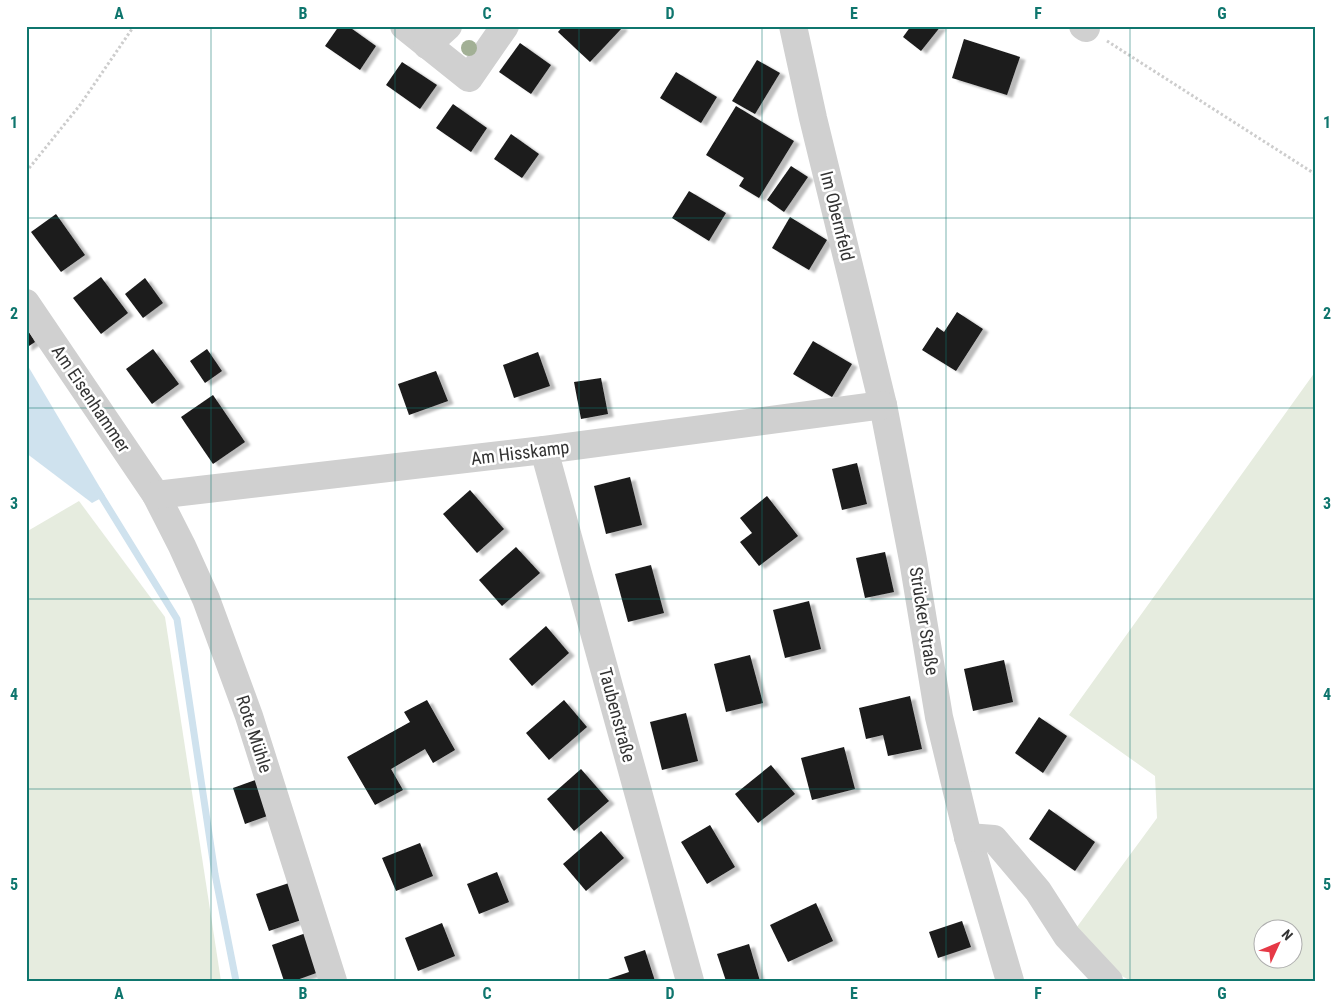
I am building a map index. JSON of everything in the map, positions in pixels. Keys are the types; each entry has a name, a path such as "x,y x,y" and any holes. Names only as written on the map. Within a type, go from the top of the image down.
{"street":[{"path":"404,26 469,78 503,27"},
{"path":"427,45 448,26"},
{"name":"Im Obernfeld","path":"793,26 813,118 883,405"},
{"name":"Am Eisenhammer","path":"26,303 156,495"},
{"name":"Am Hisskamp","path":"156,495 544,450 883,405"},
{"name":"Strücker Straße","path":"883,405 914,560 939,717 968,836 1010,981"},
{"name":"Taubenstraße","path":"544,450 690,981"},
{"name":"Rote Mühle","path":"156,495 206,599 249,716 333,981"},
{"path":"968,836 994,840 1038,891 1066,936 1109,981"}],"path":[{"path":"26,172 80,105 134,26"},
{"path":"1084,27 1315,174"}],"shaded area":[{"path":"1315,372 1315,981 1131,981 1111,970 1074,931 1157,818 1155,776 1069,715"},
{"path":"79,501 165,617 221,981 26,981 26,532"}],"water":[{"path":"28,366 105,496 92,503 26,453 26,367"}],"building":[{"path":"339,26 348,26 376,46 360,70 325,46"},
{"path":"563,26 621,26 622,28 590,62 558,32"},
{"path":"911,26 941,26 921,51 903,37"},
{"path":"964,39 1020,57 1007,95 952,78"},
{"path":"520,43 551,65 531,94 499,72"},
{"path":"757,60 780,73 755,114 732,101"},
{"path":"402,62 437,85 420,109 386,85"},
{"path":"676,72 717,97 701,123 660,98"},
{"path":"453,104 487,128 471,152 436,128"},
{"path":"736,106 794,141 759,198 739,186 744,178 706,155"},
{"path":"511,134 539,154 522,178 494,159"},
{"path":"791,166 808,177 784,212 767,200"},
{"path":"689,191 726,213 709,241 672,218"},
{"path":"56,214 85,255 61,272 31,232"},
{"path":"790,217 827,240 809,270 772,248"},
{"path":"101,277 128,313 101,334 73,298"},
{"path":"145,278 163,303 143,318 125,294"},
{"path":"957,312 983,329 956,371 922,350 937,327 944,332"},
{"path":"26,327 35,342 26,348"},
{"path":"813,341 852,364 832,397 793,374"},
{"path":"153,349 179,384 152,404 126,369"},
{"path":"207,349 222,371 205,383 190,361"},
{"path":"538,352 550,386 514,398 503,365"},
{"path":"436,371 448,401 409,415 398,384"},
{"path":"601,378 608,414 581,419 574,382"},
{"path":"213,395 245,442 213,464 181,417"},
{"path":"857,463 867,504 842,510 832,469"},
{"path":"630,477 642,525 606,534 594,486"},
{"path":"470,490 504,529 477,553 443,514"},
{"path":"767,496 798,536 759,566 740,542 752,533 740,518"},
{"path":"516,547 540,573 502,606 479,580"},
{"path":"885,552 894,592 865,598 856,558"},
{"path":"651,565 664,613 628,622 615,574"},
{"path":"809,601 821,649 785,658 773,610"},
{"path":"546,626 569,653 532,686 509,659"},
{"path":"750,655 763,703 726,712 714,664"},
{"path":"1004,660 1013,702 973,711 964,669"},
{"path":"910,696 922,749 888,756 883,735 866,739 859,708"},
{"path":"427,700 455,750 433,763 425,749 391,769 403,790 375,805 347,757 410,722 404,712"},
{"path":"564,700 587,727 549,760 526,733"},
{"path":"686,713 698,761 662,770 650,722"},
{"path":"1039,717 1067,736 1043,773 1015,753"},
{"path":"844,747 855,789 812,800 801,758"},
{"path":"771,765 795,794 758,823 735,794"},
{"path":"581,769 609,801 574,831 547,799"},
{"path":"258,779 270,815 245,824 233,788"},
{"path":"1049,809 1095,842 1075,871 1029,839"},
{"path":"710,825 735,867 707,884 681,842"},
{"path":"601,831 624,858 586,891 563,864"},
{"path":"420,843 433,876 396,891 382,858"},
{"path":"497,872 509,902 479,914 467,884"},
{"path":"292,882 304,919 269,931 256,894"},
{"path":"816,903 833,941 788,962 770,925"},
{"path":"962,921 971,947 938,958 929,932"},
{"path":"442,923 455,956 418,971 405,938"},
{"path":"306,933 319,972 294,981 284,981 272,945"},
{"path":"749,944 760,981 726,981 717,954"},
{"path":"645,950 655,981 602,981 629,972 624,957"}],"waterway":[{"path":"98,491 177,619 215,874 236,981"}]}
